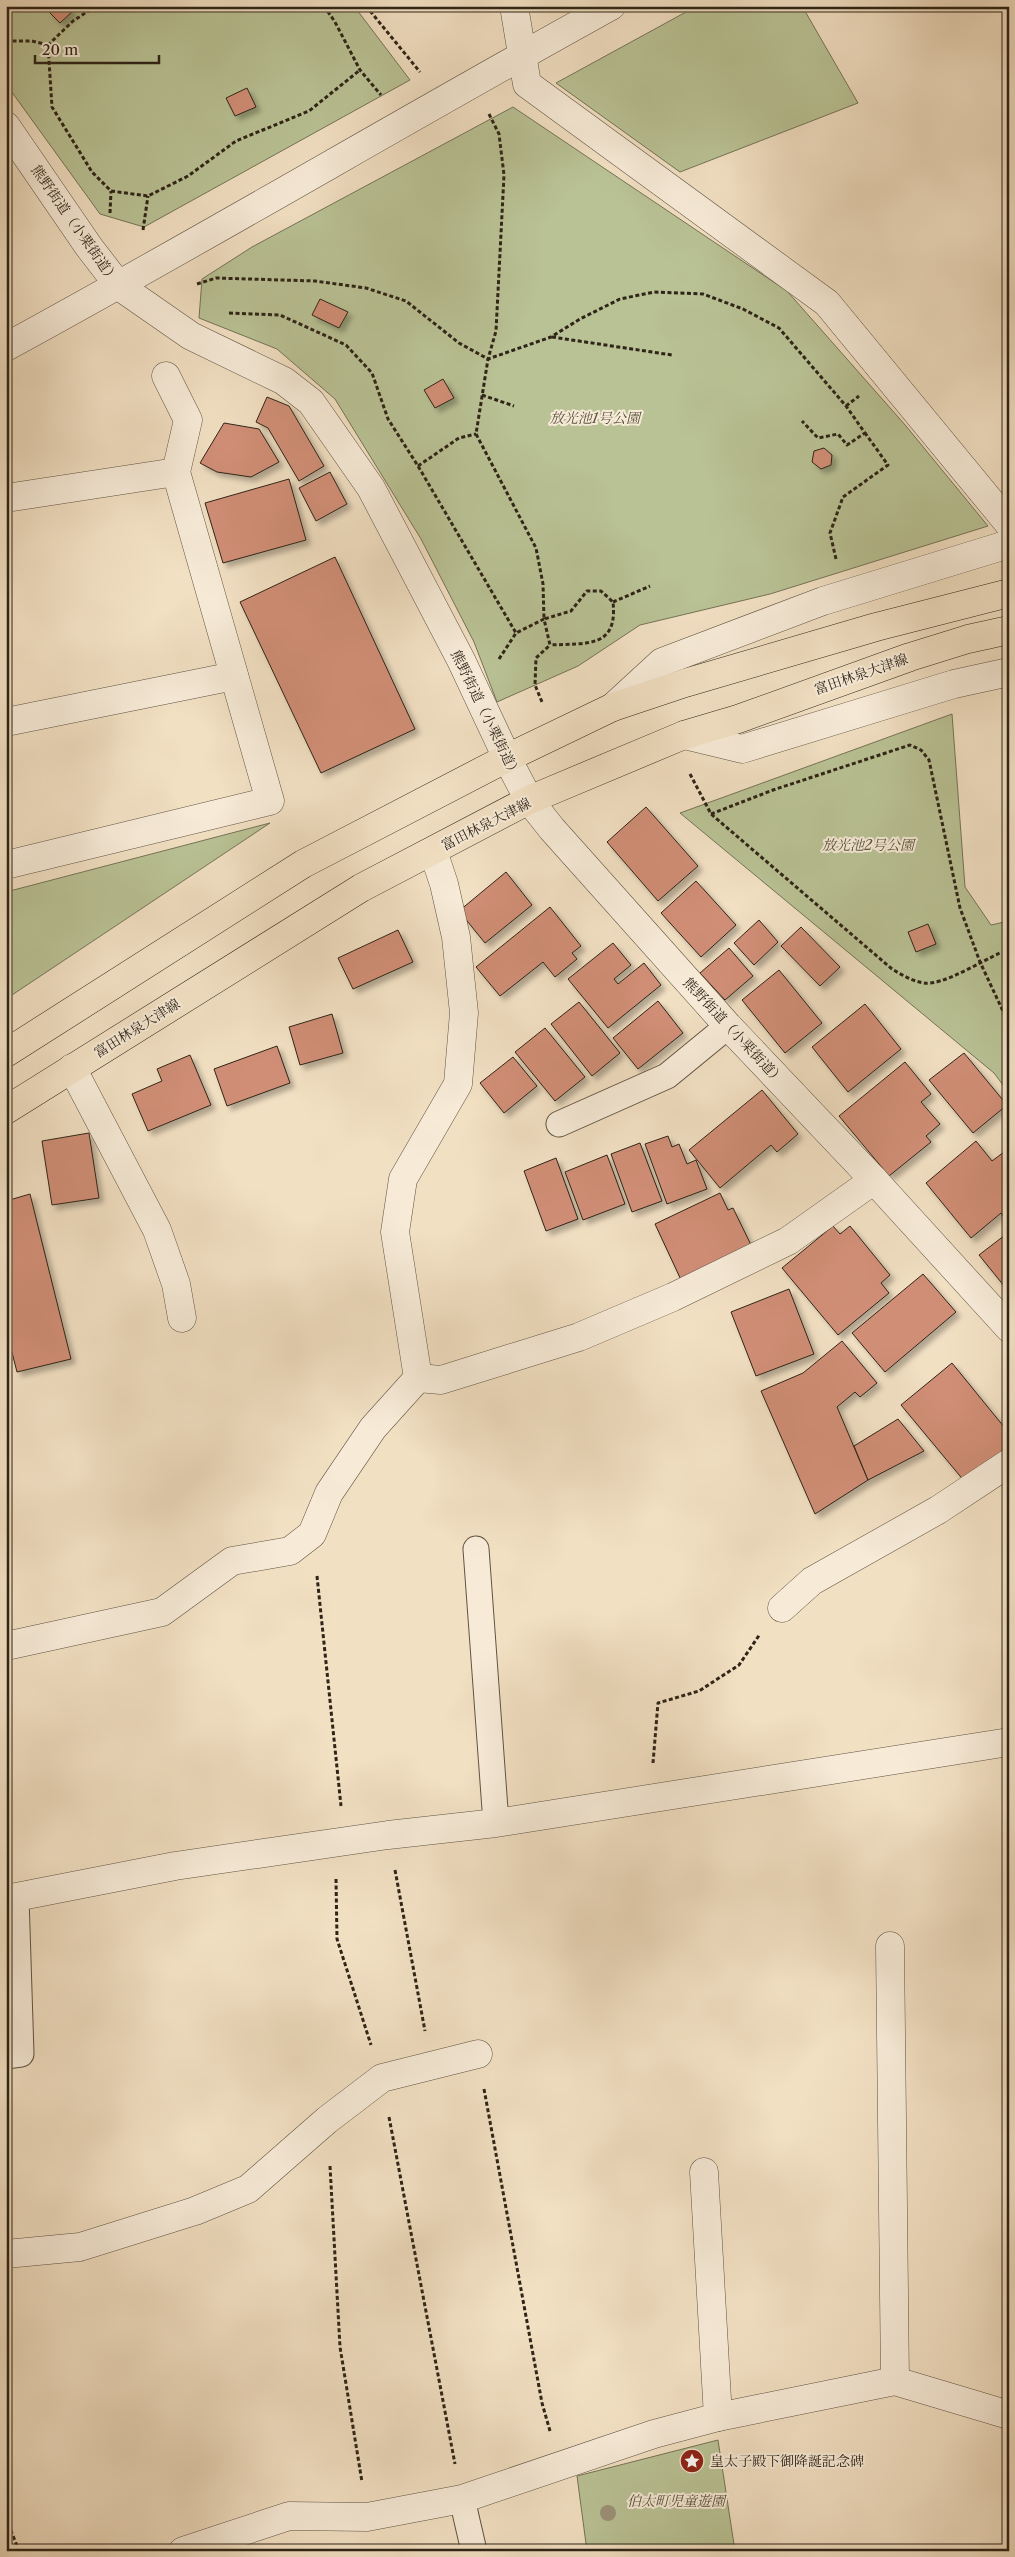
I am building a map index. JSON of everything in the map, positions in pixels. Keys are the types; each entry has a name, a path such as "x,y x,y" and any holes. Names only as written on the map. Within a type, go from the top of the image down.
{"main road":[{"path":"6,1053 303,864 507,758 613,707 876,627 1009,593"},
{"name":"富田林泉大津線","path":"6,1110 361,888 529,800 684,735 738,719 910,657 968,639 1009,630"}],"street":[{"path":"514,6 520,56 527,84 827,304 1009,524"},
{"path":"6,346 119,286 442,100 611,6"},
{"name":"熊野街道（小栗街道）","path":"6,126 89,247 119,286 191,336 284,381 311,402 371,488 461,660 529,800 552,829 728,1026 874,1180 1009,1328"},
{"path":"6,864 270,802 176,472 188,420 166,376"},
{"path":"6,498 176,472"},
{"path":"613,707 662,662 823,601 1009,544"},
{"path":"684,735 742,749 954,684 1009,672"},
{"path":"6,722 234,676"},
{"path":"418,1378 395,1232 403,1178 458,1084 464,1013 456,937 444,884 434,851"},
{"path":"72,1068 157,1230 176,1284 182,1318"},
{"path":"418,1378 441,1380 579,1337 674,1297 788,1241 874,1180"},
{"path":"6,1646 162,1612 232,1561 290,1551 312,1534 329,1492 373,1428 418,1378"},
{"path":"782,1608 812,1581 938,1510 1009,1463"},
{"path":"11,1898 175,1866 388,1835 496,1823 1009,1742"},
{"path":"890,1946 895,2381"},
{"path":"6,2254 80,2247 195,2211 248,2190 327,2120 382,2078 478,2054"},
{"path":"704,2172 718,2417"},
{"path":"183,2551 290,2516 367,2517 462,2499 654,2434 718,2417 895,2381 1009,2415"}],"lane":[{"path":"559,1124 667,1076 728,1026"},
{"path":"476,1549 496,1823"},
{"path":"6,2056 21,2054 11,1898"},
{"path":"462,2499 474,2551"}],"path":[{"path":"96,6 73,21 48,45 52,107 92,172 111,191 148,196 188,176 236,141 310,111 360,70"},
{"path":"324,6 335,22 360,70 386,101"},
{"path":"366,6 442,100"},
{"path":"6,41 32,41 48,45"},
{"path":"485,108 499,134 504,174 496,331 488,359 476,434 536,548 543,584 544,619 550,646"},
{"path":"142,237 148,196"},
{"path":"194,285 216,278 316,281 366,288 406,301 459,344 488,359 551,337 580,319 620,299 654,292 703,294 743,309 779,328 846,406 888,464 843,497 830,533 836,560"},
{"path":"551,337 584,340 672,355"},
{"path":"482,395 514,406"},
{"path":"802,421 818,438 838,434 847,445 865,433"},
{"path":"418,466 459,438 476,434"},
{"path":"613,602 650,586"},
{"path":"496,664 516,633 544,619 571,611 587,591 601,591 613,602 615,621 607,635 592,643 550,646 536,658 535,686 542,703"},
{"path":"711,814 773,790 910,744 921,750 929,760 960,908 980,962 1009,1024"},
{"path":"688,771 711,814 892,969 910,979 926,984 935,982 1000,953"},
{"path":"312,1534 340,1843 337,1939 382,2078 462,2499"},
{"path":"650,1799 658,1703 699,1691 739,1665 758,1637 782,1608"},
{"path":"388,1835 432,2066"},
{"path":"478,2054 542,2403 560,2466"},
{"path":"327,2120 340,2347 367,2517"},
{"path":"6,2518 19,2551"}],"green space":[{"path":"10,6 354,6 410,80 144,227 100,214 6,84 6,12"},
{"path":"697,6 802,6 858,103 680,172 556,83"},
{"name":"放光池1号公園","path":"513,107 787,291 906,426 988,526 770,594 640,625 578,666 497,702 474,642 421,539 335,399 277,349 199,318 202,279 252,247"},
{"name":"放光池2号公園","path":"952,714 965,887 991,925 1009,921 1009,1093 994,1073 680,813"},
{"path":"270,823 6,999 6,892"},
{"name":"伯太町児童遊園","path":"718,2440 735,2551 587,2551 577,2476"}],"building":[{"path":"54,6 68,6 73,11 60,23 49,12"},
{"path":"247,88 256,107 235,116 226,98"},
{"path":"320,299 348,312 339,328 312,315"},
{"path":"443,379 454,398 435,408 424,390"},
{"path":"267,397 289,406 324,466 299,481 268,428 256,422"},
{"path":"224,423 259,429 279,462 251,477 217,472 200,463"},
{"path":"824,448 832,455 831,465 821,469 812,462 814,451"},
{"path":"330,472 347,504 316,521 299,488"},
{"path":"289,479 306,540 223,563 205,503"},
{"path":"335,557 415,729 321,773 240,602"},
{"path":"646,807 698,866 658,901 607,842"},
{"path":"506,872 532,905 485,943 459,911"},
{"path":"696,881 736,925 701,957 661,913"},
{"path":"550,907 581,946 572,953 577,959 555,977 543,962 500,996 476,967"},
{"path":"759,920 778,942 754,965 734,943"},
{"path":"928,924 936,944 916,952 908,932"},
{"path":"801,927 840,967 820,986 781,946"},
{"path":"398,930 413,962 353,989 338,958"},
{"path":"613,943 631,965 614,979 618,984 644,963 661,985 608,1028 568,979"},
{"path":"729,948 753,976 725,1000 700,973"},
{"path":"779,970 822,1023 785,1053 742,1000"},
{"path":"658,1001 683,1033 638,1069 613,1038"},
{"path":"579,1002 620,1053 592,1076 551,1024"},
{"path":"865,1004 901,1049 848,1092 812,1047"},
{"path":"332,1014 343,1053 300,1065 289,1027"},
{"path":"545,1028 585,1077 555,1101 515,1052"},
{"path":"277,1046 290,1083 227,1106 214,1069"},
{"path":"964,1053 1007,1105 973,1133 929,1080"},
{"path":"190,1055 211,1105 148,1131 132,1094 162,1081 157,1069"},
{"path":"513,1057 537,1086 504,1113 480,1083"},
{"path":"905,1062 931,1094 921,1102 940,1124 926,1136 931,1142 889,1176 839,1116"},
{"path":"762,1090 798,1134 777,1152 771,1145 720,1188 689,1150"},
{"path":"89,1133 99,1198 52,1205 42,1141"},
{"path":"668,1136 672,1147 679,1144 687,1164 696,1160 707,1189 667,1204 645,1144"},
{"path":"976,1141 992,1161 1004,1152 1009,1159 1009,1217 1006,1220 1001,1213 971,1238 926,1183"},
{"path":"640,1143 662,1201 632,1212 611,1154"},
{"path":"607,1155 625,1204 583,1220 565,1172"},
{"path":"556,1158 578,1219 546,1231 524,1171"},
{"path":"720,1193 728,1210 733,1208 753,1249 682,1282 655,1224"},
{"path":"30,1194 71,1359 17,1372 6,1329 6,1201"},
{"path":"833,1226 840,1234 850,1226 890,1275 881,1283 889,1293 838,1335 782,1268"},
{"path":"1009,1232 1009,1292 979,1255"},
{"path":"923,1274 956,1312 885,1372 852,1333"},
{"path":"789,1289 814,1354 756,1376 731,1312"},
{"path":"842,1341 877,1383 860,1397 855,1392 837,1407 868,1480 815,1514 761,1391 803,1373"},
{"path":"952,1363 1009,1433 1009,1445 965,1482 901,1405"},
{"path":"898,1419 924,1451 868,1480 854,1446"}],"place":[{"name":"皇太子殿下御降誕記念碑","path":"692,2461"}]}
